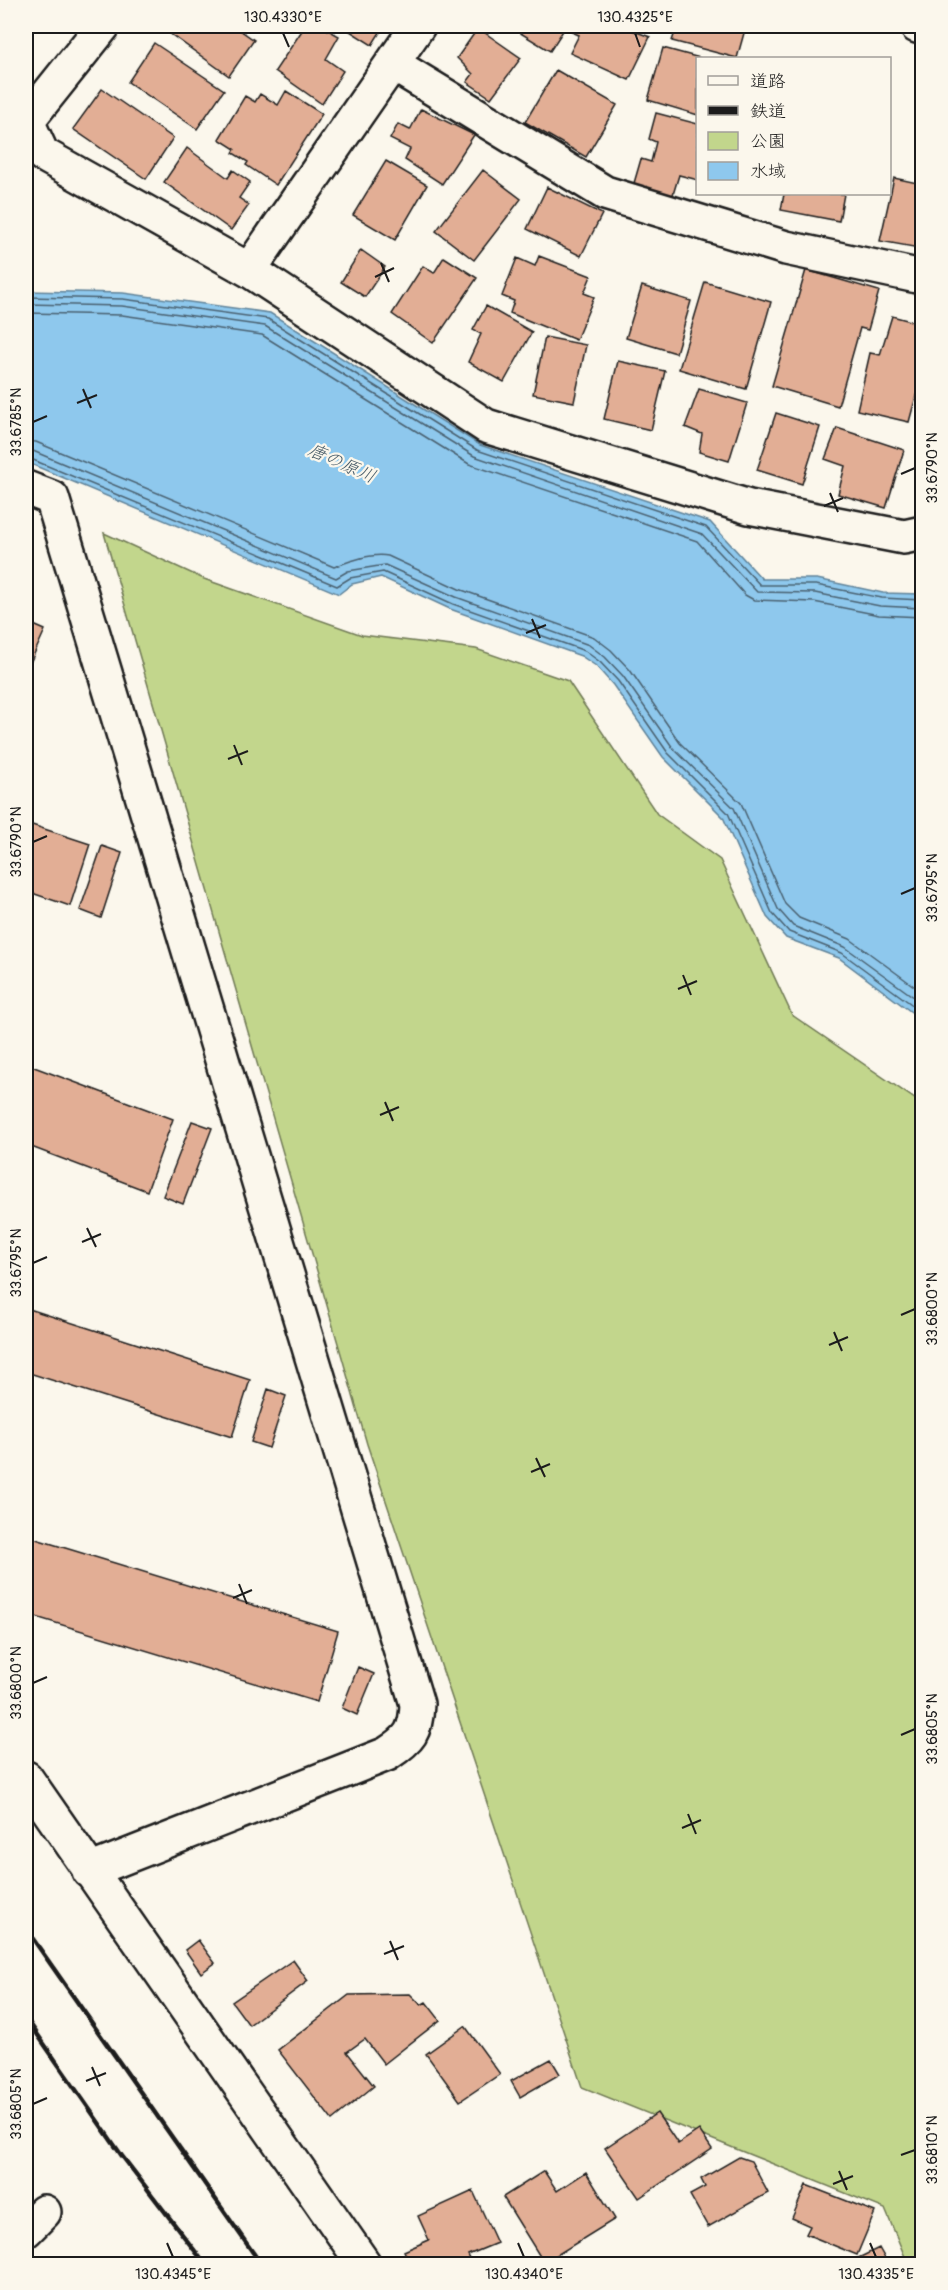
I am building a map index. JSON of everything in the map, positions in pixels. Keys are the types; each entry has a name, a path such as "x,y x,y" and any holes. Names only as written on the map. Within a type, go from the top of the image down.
{"street":[{"path":"103,26 27,121 42,154 249,270 486,426 749,507 904,537 922,533"},
{"path":"249,270 418,26"},
{"path":"917,26 922,27"},
{"path":"393,64 606,193 786,248 922,277"},
{"path":"26,488 52,498 417,1704 417,1724 404,1743 387,1754 89,1871"},
{"path":"26,1778 364,2265"}],"green space":[{"path":"104,533 204,579 362,635 476,649 568,681 657,814 720,860 792,1015 922,1104 922,2264 908,2264 885,2209 582,2087 367,1444"}],"water":[{"name":"唐の原川","path":"26,291 123,293 270,313 480,445 710,522 762,579 817,579 883,593 922,594 922,1020 839,958 786,938 767,917 723,817 663,757 613,685 596,666 581,656 450,609 381,577 352,584 339,594 26,462"}],"building":[{"path":"168,26 234,26 254,40 229,76 165,30"},
{"path":"305,26 321,26 339,36 326,59 343,71 322,104 275,71"},
{"path":"342,26 384,26 372,45"},
{"path":"509,26 566,26 550,51"},
{"path":"575,26 621,26 650,37 629,80 570,53 579,35 572,32"},
{"path":"677,26 746,26 737,57 672,41"},
{"path":"478,28 521,58 491,98 467,82 473,74 457,58"},
{"path":"154,43 224,90 197,129 128,82"},
{"path":"663,48 696,57 696,114 648,100"},
{"path":"556,70 617,105 586,157 525,122"},
{"path":"102,89 173,138 146,179 73,129"},
{"path":"286,91 322,114 276,185 246,165 248,162 233,153 235,149 219,139 245,96 255,102 260,94 278,105"},
{"path":"421,109 474,135 442,184 405,160 410,149 390,139 398,124 410,130"},
{"path":"656,113 696,123 696,179 679,175 671,201 632,190 641,159 651,162 656,142 649,139"},
{"path":"187,148 228,178 233,170 250,182 239,198 249,205 231,230 164,182"},
{"path":"386,161 427,185 395,240 353,215"},
{"path":"483,170 521,199 474,260 436,231"},
{"path":"894,178 922,184 922,231 919,248 880,241"},
{"path":"547,187 602,214 581,256 527,229"},
{"path":"784,195 844,195 839,221 781,210"},
{"path":"361,250 385,267 365,297 341,282"},
{"path":"539,256 591,276 584,293 594,297 576,340 510,313 514,301 502,296 517,258 535,266"},
{"path":"444,257 477,278 433,343 392,314 423,266 434,273"},
{"path":"806,270 879,291 868,330 860,328 838,406 772,386"},
{"path":"705,282 771,302 746,389 679,369"},
{"path":"642,286 691,301 676,353 626,338"},
{"path":"486,306 532,332 504,382 468,362 481,334 473,330"},
{"path":"892,316 922,324 922,374 909,422 857,410 870,353 880,355"},
{"path":"545,337 586,345 574,402 533,394"},
{"path":"618,361 665,371 651,430 604,419"},
{"path":"699,389 747,403 729,461 699,452 702,434 685,427"},
{"path":"776,413 820,427 802,484 757,470"},
{"path":"837,428 904,450 886,508 838,494 845,466 825,459"},
{"path":"29,623 45,630 30,663 26,661 26,630"},
{"path":"26,823 90,844 70,906 26,891"},
{"path":"102,846 122,853 101,918 80,910"},
{"path":"26,1064 173,1119 147,1191 26,1145"},
{"path":"192,1121 212,1128 183,1204 163,1196"},
{"path":"26,1308 250,1380 232,1437 26,1372"},
{"path":"268,1389 286,1396 269,1448 251,1442"},
{"path":"26,1536 338,1631 317,1702 26,1614"},
{"path":"358,1667 374,1674 357,1715 342,1708"},
{"path":"198,1940 215,1963 201,1973 185,1950"},
{"path":"293,1960 308,1981 249,2025 232,2002"},
{"path":"410,1994 421,2005 426,2002 440,2020 384,2064 365,2039 347,2052 374,2086 332,2120 278,2050 349,1995"},
{"path":"465,2026 500,2074 460,2101 426,2054"},
{"path":"551,2059 560,2074 520,2097 511,2081"},
{"path":"657,2113 678,2144 699,2130 712,2149 639,2198 605,2148"},
{"path":"739,2157 751,2161 768,2193 708,2227 690,2195 705,2187 701,2179"},
{"path":"544,2171 557,2191 586,2172 615,2219 544,2263 503,2197"},
{"path":"806,2185 875,2212 857,2255 806,2234 810,2226 792,2218"},
{"path":"473,2191 497,2243 468,2255 472,2264 410,2264 404,2251 429,2240 418,2216"},
{"path":"879,2248 888,2264 846,2264"}],"railway":[{"path":"26,1929 261,2264"},
{"path":"26,2018 122,2156 205,2264"}]}
